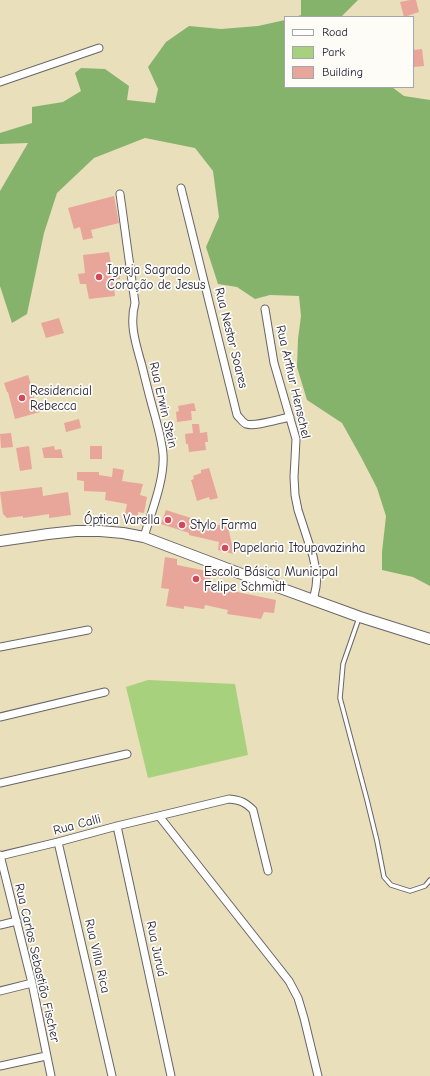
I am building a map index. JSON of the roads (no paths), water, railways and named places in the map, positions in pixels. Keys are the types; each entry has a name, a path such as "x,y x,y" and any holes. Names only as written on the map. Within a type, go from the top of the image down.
{"main road":[{"path":"0,541 76,531 123,533 144,537 360,617 430,639"}],"street":[{"path":"0,82 99,48"},
{"name":"Rua Nestor Soares","path":"182,188 237,415 242,422 254,425 290,417"},
{"name":"Rua Erwin Stein","path":"120,194 135,303 132,326 160,437 163,456 158,489 144,537"},
{"name":"Rua Arthur Henschel","path":"265,309 274,363 296,439 294,477 295,495 317,575 313,600"},
{"path":"0,648 88,630"},
{"path":"0,717 105,692"},
{"path":"0,783 127,754"},
{"name":"Rua Calli","path":"0,856 229,799 246,803 253,810 268,871"},
{"path":"159,816 289,981 298,998 318,1076"},
{"name":"Rua Juruá","path":"117,826 171,1076"},
{"name":"Rua Villa Rica","path":"58,842 112,1076"},
{"name":"Rua Carlos Sebastião Fischer","path":"0,856 32,983 51,1076"},
{"path":"0,925 17,921"},
{"path":"0,991 32,983"},
{"path":"0,1066 46,1056"}],"lane":[{"path":"360,617 343,664 340,698 367,800 384,877 392,885 410,891 425,886 430,880"}],"place":[{"name":"Igreja Sagrado Coração de Jesus","path":"99,277"},
{"name":"Residencial Rebecca","path":"22,398"},
{"name":"Óptica Varella","path":"168,520"},
{"name":"Stylo Farma","path":"182,525"},
{"name":"Papelaria Itoupavazinha","path":"225,548"},
{"name":"Escola Básica Municipal Felipe Schmidt","path":"196,579"}]}
